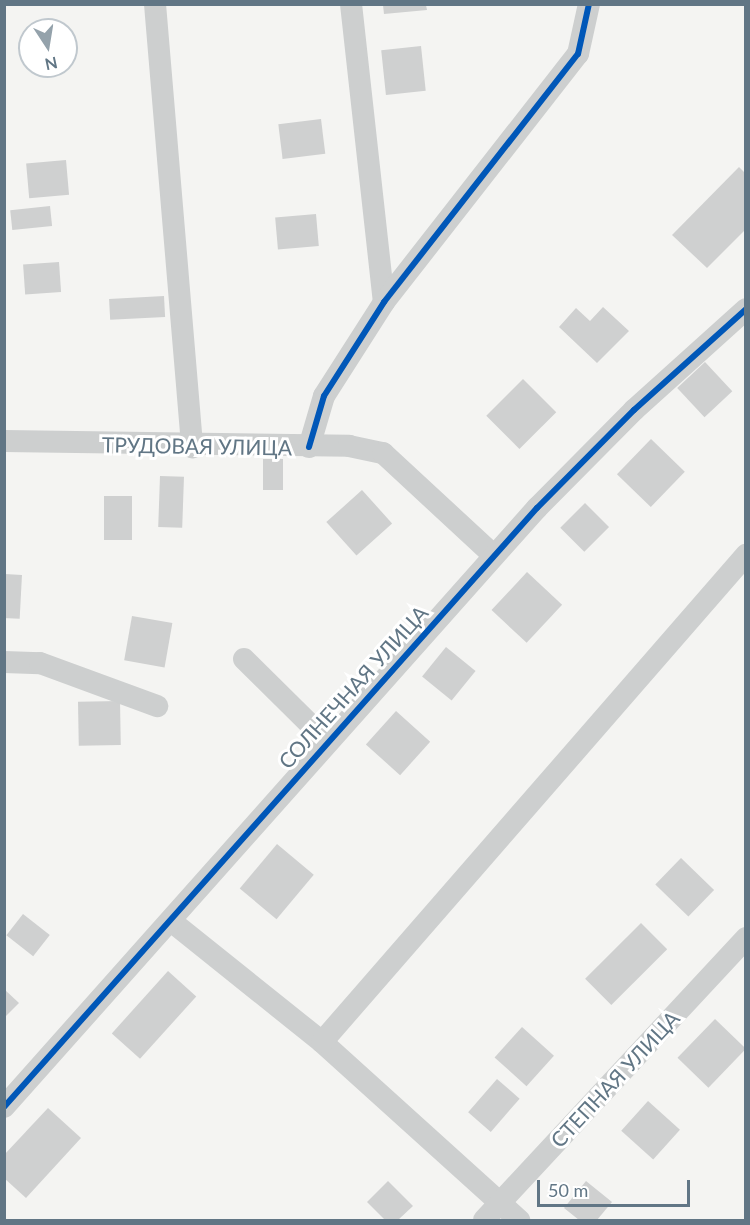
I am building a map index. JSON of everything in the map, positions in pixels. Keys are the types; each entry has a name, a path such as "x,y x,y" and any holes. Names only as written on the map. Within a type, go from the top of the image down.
{"street":[{"path":"155,4 192,447"},
{"path":"351,4 384,302"},
{"path":"309,447 324,396 384,302 578,54 589,4"},
{"name":"СОЛНЕЧНАЯ УЛИЦА","path":"4,1107 493,555 634,410 746,309"},
{"name":"ТРУДОВАЯ УЛИЦА","path":"4,441 192,447 349,446 383,453 493,555"},
{"path":"322,1042 746,555"},
{"path":"244,659 327,741"},
{"path":"4,662 40,663 156,706"},
{"path":"171,921 322,1042 519,1221"},
{"name":"СТЕПНАЯ УЛИЦА","path":"484,1221 746,938"}],"building":[{"path":"383,5 426,5 427,10 384,14"},
{"path":"421,46 426,91 386,95 381,50"},
{"path":"321,119 325,154 283,159 278,124"},
{"path":"66,160 69,195 29,198 26,163"},
{"path":"739,167 746,174 746,229 707,268 672,235"},
{"path":"50,206 52,226 12,230 10,210"},
{"path":"316,214 319,246 278,249 275,218"},
{"path":"59,262 61,292 25,294 23,265"},
{"path":"164,296 165,317 110,320 109,299"},
{"path":"603,307 629,331 597,363 559,327 576,308 590,321"},
{"path":"705,362 732,391 704,417 677,388"},
{"path":"523,379 556,412 519,449 486,416"},
{"path":"651,439 685,472 651,507 617,474"},
{"path":"263,459 283,459 283,490 263,490"},
{"path":"160,476 184,477 182,528 158,527"},
{"path":"362,490 392,523 356,556 326,522"},
{"path":"104,496 132,496 132,540 104,540"},
{"path":"585,503 609,527 584,552 560,528"},
{"path":"527,572 562,605 527,643 492,610"},
{"path":"5,574 22,575 20,619 4,618"},
{"path":"132,616 172,623 165,667 124,660"},
{"path":"446,647 476,671 452,700 422,677"},
{"path":"120,701 121,745 79,746 78,702"},
{"path":"396,711 430,742 400,775 366,744"},
{"path":"277,844 314,875 276,919 240,888"},
{"path":"681,858 714,890 688,917 655,885"},
{"path":"23,914 50,935 33,956 6,935"},
{"path":"641,923 667,949 611,1005 585,979"},
{"path":"168,971 196,996 140,1059 112,1033"},
{"path":"4,989 19,1003 4,1018"},
{"path":"715,1019 746,1049 708,1088 677,1058"},
{"path":"522,1027 554,1056 527,1086 495,1057"},
{"path":"497,1079 520,1099 491,1132 468,1112"},
{"path":"648,1101 680,1130 653,1159 621,1131"},
{"path":"48,1108 81,1138 26,1198 4,1178 4,1155"},
{"path":"388,1181 413,1206 398,1220 385,1220 367,1202"},
{"path":"586,1181 612,1202 597,1220 579,1220 564,1208"}],"cycle path":[{"path":"309,447 324,396 384,302 578,54 589,4"},
{"path":"4,1107 537,508 634,410 746,309"}]}
